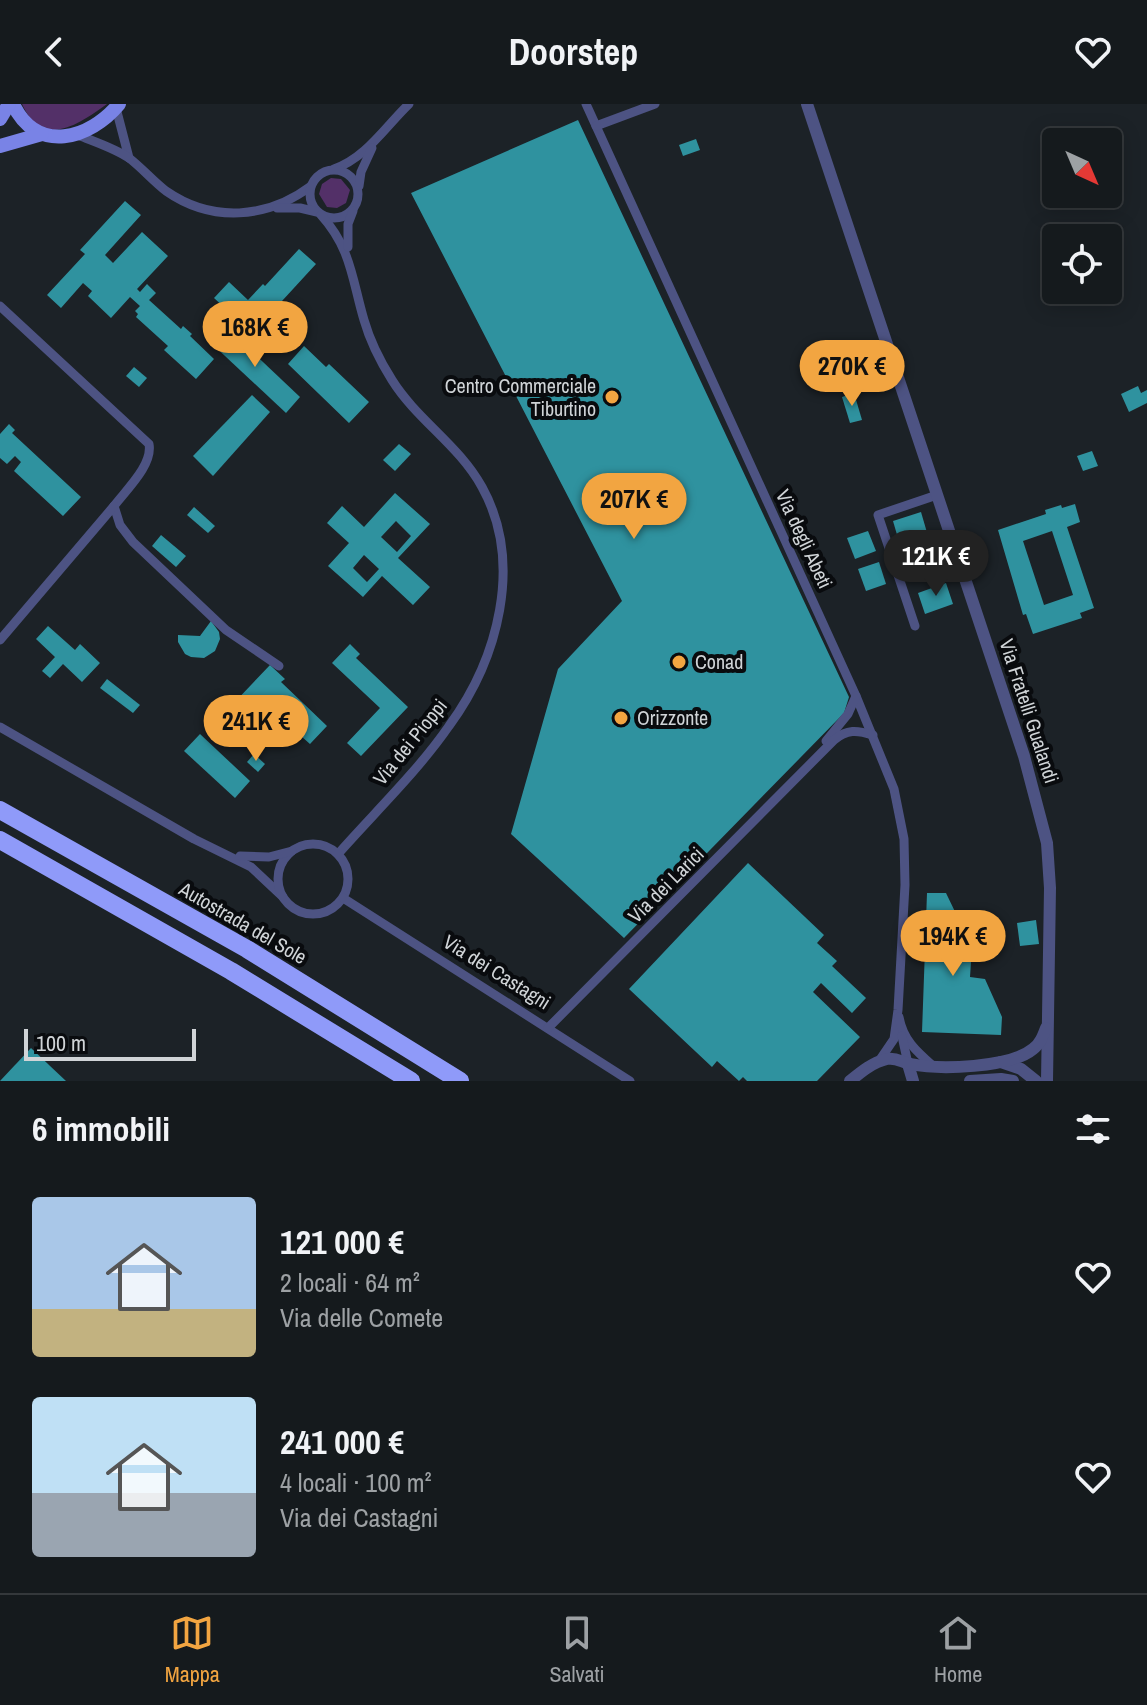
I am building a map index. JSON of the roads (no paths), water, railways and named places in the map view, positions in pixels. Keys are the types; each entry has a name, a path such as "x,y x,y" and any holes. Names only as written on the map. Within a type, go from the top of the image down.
{"highway":[{"name":"Autostrada del Sole","path":"0,810 247,949 460,1081"},
{"path":"0,840 231,971 411,1081"}],"main road":[{"path":"0,119 11,104 25,121 42,134"},
{"path":"0,146 42,134 78,135 100,123 118,106"}],"street":[{"path":"348,255 338,235 310,200 311,186 315,179 347,163 375,141 409,104"},
{"name":"Via degli Abeti","path":"586,104 856,696 894,789 904,839 905,885 898,1010 894,1039 889,1051 877,1063"},
{"path":"596,126 655,104"},
{"name":"Via Fratelli Gualandi","path":"807,104 1024,756 1047,843 1050,888 1047,1081"},
{"path":"118,106 129,158"},
{"path":"78,135 129,158 167,191 204,210 237,213 300,208 335,218 342,217 349,214 358,197 352,177 338,169 329,170"},
{"path":"348,255 348,224 358,197 361,172 375,141"},
{"path":"270,208 311,186"},
{"name":"Via dei Pioppi","path":"338,854 422,762 459,712 475,683 496,628 503,577 503,551 492,507 465,462 403,396 385,368 364,323 348,255"},
{"path":"0,306 149,444 150,454 114,506 0,640"},
{"path":"915,626 878,515 937,495"},
{"path":"114,506 120,525 133,542 226,630 279,666"},
{"name":"Via dei Larici","path":"808,766 851,708 856,696"},
{"path":"838,726 856,719 868,724"},
{"path":"0,727 194,839 251,867 295,909 310,914 328,911 343,898 347,887 348,875 338,854 319,845 261,858 244,858 221,851"},
{"name":"Via dei Larici","path":"548,1028 834,740 846,732 861,731 873,735"},
{"path":"283,897 278,875 289,854 298,848"},
{"name":"Via dei Castagni","path":"343,898 630,1081"},
{"name":"Via degli Abeti","path":"898,1010 908,1064"},
{"path":"850,1081 888,1059 934,1066 1001,1062 1034,1049 1048,1021"},
{"name":"Via degli Abeti","path":"901,1028 914,1050 934,1066"},
{"path":"1001,1062 1021,1069 1036,1081"},
{"path":"908,1064 913,1081"},
{"path":"970,1081 1013,1081"}],"place":[{"name":"Centro Commerciale Tiburtino","path":"612,397"},
{"name":"Conad","path":"679,662"},
{"name":"Orizzonte","path":"621,718"}]}
